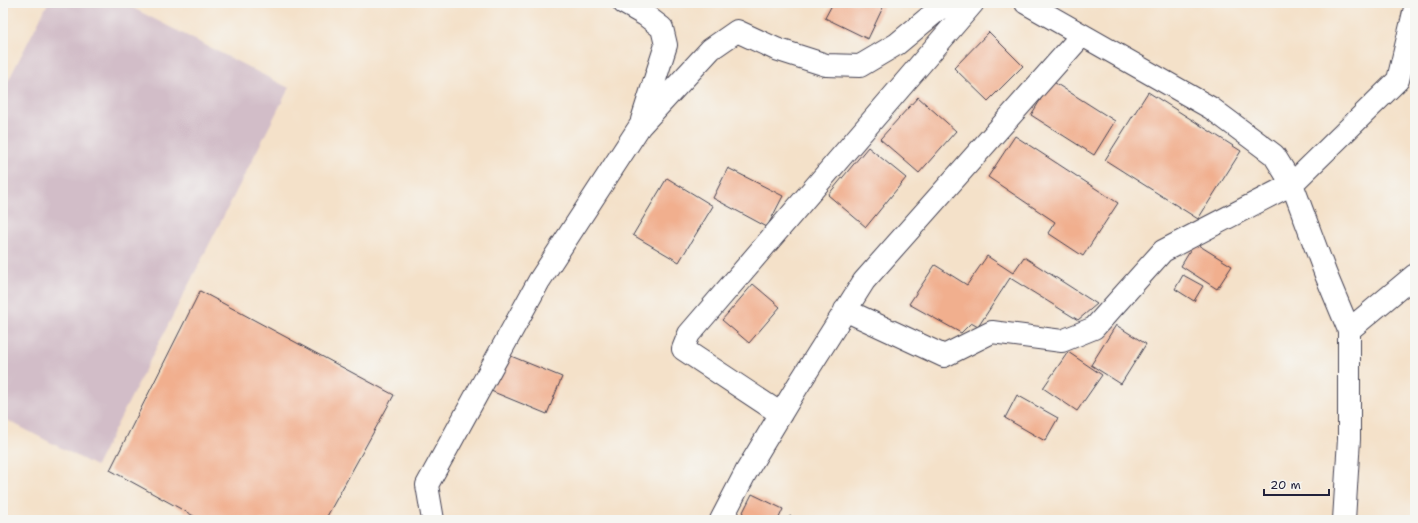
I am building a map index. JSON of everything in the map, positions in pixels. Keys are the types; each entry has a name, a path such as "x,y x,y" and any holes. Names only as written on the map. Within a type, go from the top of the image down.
{"street":[{"path":"624,3 646,15 662,28 666,45 640,126"},
{"path":"433,520 427,485 538,281 640,126 711,49 737,31 776,50 826,65 860,66 897,44 945,4 951,3"},
{"path":"781,414 683,349 689,334 973,3"},
{"path":"1026,3 1211,108 1274,155 1292,184 1326,274 1350,330 1349,439 1344,520"},
{"path":"845,310 944,356 992,332 1062,341 1094,328 1163,251 1292,184 1406,81 1415,8"},
{"path":"721,520 746,472 864,281 1082,35"},
{"path":"1350,330 1415,275"}],"shaded area":[{"path":"48,3 123,3 289,88 96,466 3,418 3,91"}],"building":[{"path":"833,3 885,3 868,39 825,18"},
{"path":"989,32 1023,66 988,101 954,68"},
{"path":"1052,81 1115,121 1094,155 1031,115"},
{"path":"1148,92 1241,151 1198,219 1105,160"},
{"path":"918,97 956,131 919,173 880,139"},
{"path":"1015,136 1118,203 1083,256 1048,233 1055,222 988,177"},
{"path":"868,147 906,178 866,227 828,195"},
{"path":"728,168 783,196 767,227 713,198"},
{"path":"667,178 713,206 679,262 633,235"},
{"path":"1195,243 1232,266 1217,289 1181,266"},
{"path":"987,256 1013,273 1024,257 1097,304 1078,320 1010,278 978,327 971,323 961,333 909,304 935,265 967,285"},
{"path":"1183,275 1203,286 1194,301 1175,289"},
{"path":"753,284 780,307 749,343 722,320"},
{"path":"200,291 394,395 325,520 201,520 110,470"},
{"path":"1116,325 1146,344 1121,384 1091,365"},
{"path":"1068,352 1102,375 1077,411 1043,388"},
{"path":"506,354 562,377 547,414 491,391"},
{"path":"1017,395 1058,418 1045,441 1005,418"},
{"path":"752,494 783,509 778,520 739,520"},
{"path":"790,516 797,520 788,520"}]}
